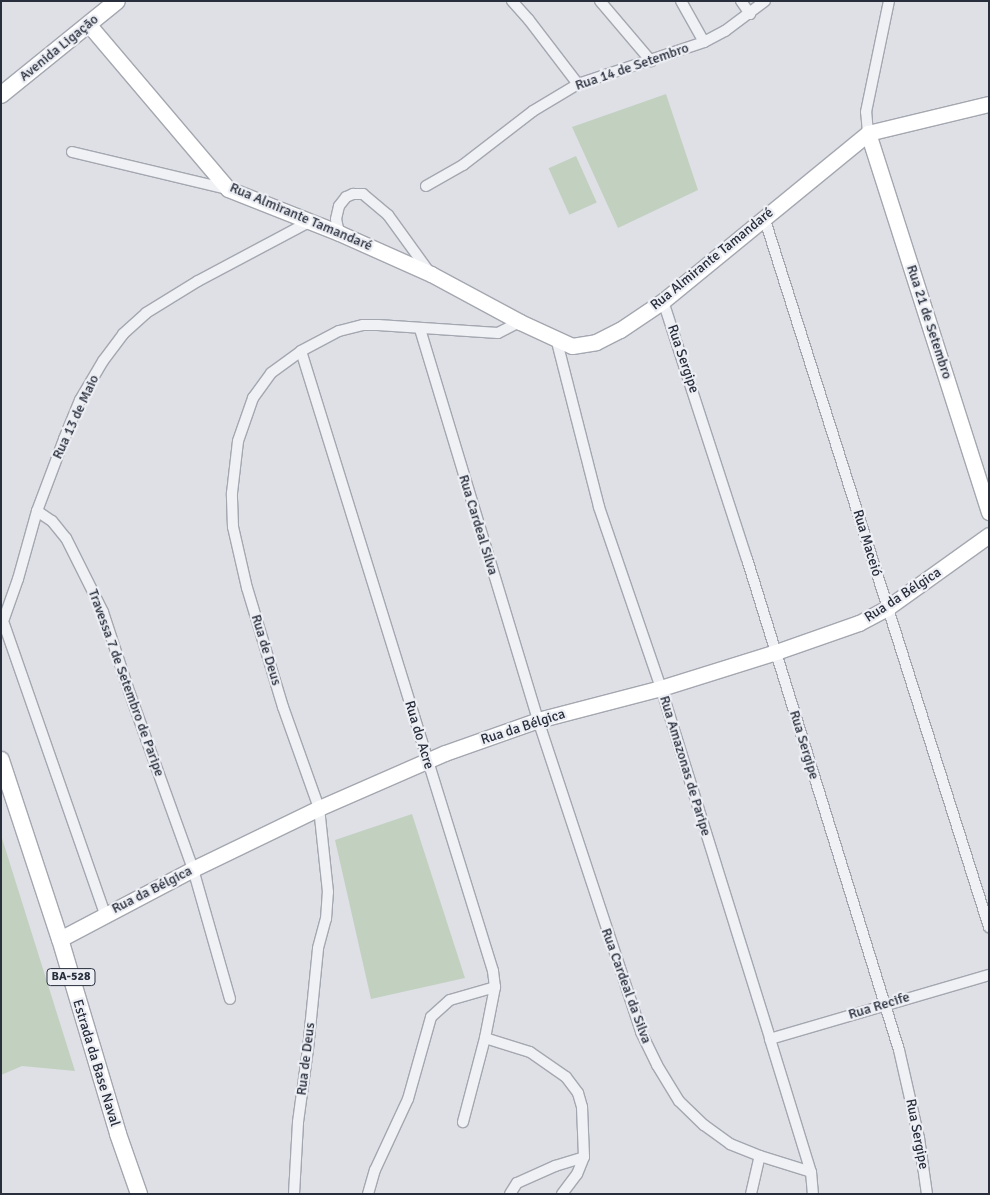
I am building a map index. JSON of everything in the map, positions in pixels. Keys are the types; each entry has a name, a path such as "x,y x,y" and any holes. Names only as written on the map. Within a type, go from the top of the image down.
{"main road":[{"name":"Avenida Ligação","path":"1,95 88,25 109,4"},
{"name":"Rua Almirante Tamandaré","path":"88,25 228,189 339,233 431,274 520,322 572,346 596,342 620,330 663,301 868,133 989,104"},
{"name":"Rua 21 de Setembro","path":"868,133 989,512"},
{"name":"Rua da Bélgica","path":"60,939 193,869 319,808 427,761 538,720 661,688 776,652 859,623 887,608 989,535"},
{"name":"Estrada da Base Naval","path":"1,760 60,939 118,1134 140,1194"}],"street":[{"path":"512,1 578,84"},
{"path":"600,1 651,61"},
{"path":"681,1 704,42"},
{"path":"741,1 750,14"},
{"name":"Rua 14 de Setembro","path":"426,186 463,166 533,110 578,84 704,42 725,32 765,1"},
{"path":"868,133 866,112 889,1"},
{"path":"72,152 228,189"},
{"name":"Rua Almirante Tamandaré","path":"339,233 337,211 346,198 353,194 363,194 388,215 431,274"},
{"name":"Rua Maceió","path":"764,217 989,927"},
{"name":"Rua 13 de Maio","path":"2,625 37,511 80,400 103,361 123,334 146,313 198,281 309,222"},
{"name":"Rua Sergipe","path":"663,301 776,652 909,1088 927,1194"},
{"name":"Rua de Deus","path":"294,1194 298,1122 308,1049 318,948 326,919 328,892 319,808 283,708 247,588 233,527 232,493 238,441 253,398 271,373 301,351 339,332 363,325 498,333 520,322"},
{"name":"Rua Cardeal Silva","path":"420,329 538,720"},
{"name":"Rua Amazonas de Paripe","path":"556,338 599,507 661,688 811,1172 813,1194"},
{"name":"Rua do Acre","path":"301,351 492,971 495,987 485,1038 463,1122"},
{"name":"Travessa 7 de Setembro de Paripe","path":"37,511 52,521 66,538 102,612 193,869 230,999"},
{"path":"2,625 105,914"},
{"name":"Rua Cardeal da Silva","path":"538,720 641,1032 657,1065 679,1101 704,1125 730,1144 760,1156 811,1172"},
{"name":"Rua Recife","path":"770,1039 989,975"},
{"path":"368,1194 375,1170 408,1099 431,1018 450,1000 495,987"},
{"path":"485,1038 530,1052 566,1077 580,1099 584,1157 577,1174 562,1194"},
{"path":"751,1194 760,1156"},
{"path":"510,1194 517,1182 555,1166 584,1157"}],"green space":[{"path":"666,94 698,190 618,228 572,127"},
{"path":"576,156 597,203 569,215 549,168"},
{"path":"412,814 465,978 371,999 335,840"},
{"path":"1,835 75,1071 22,1066 1,1075"}]}
